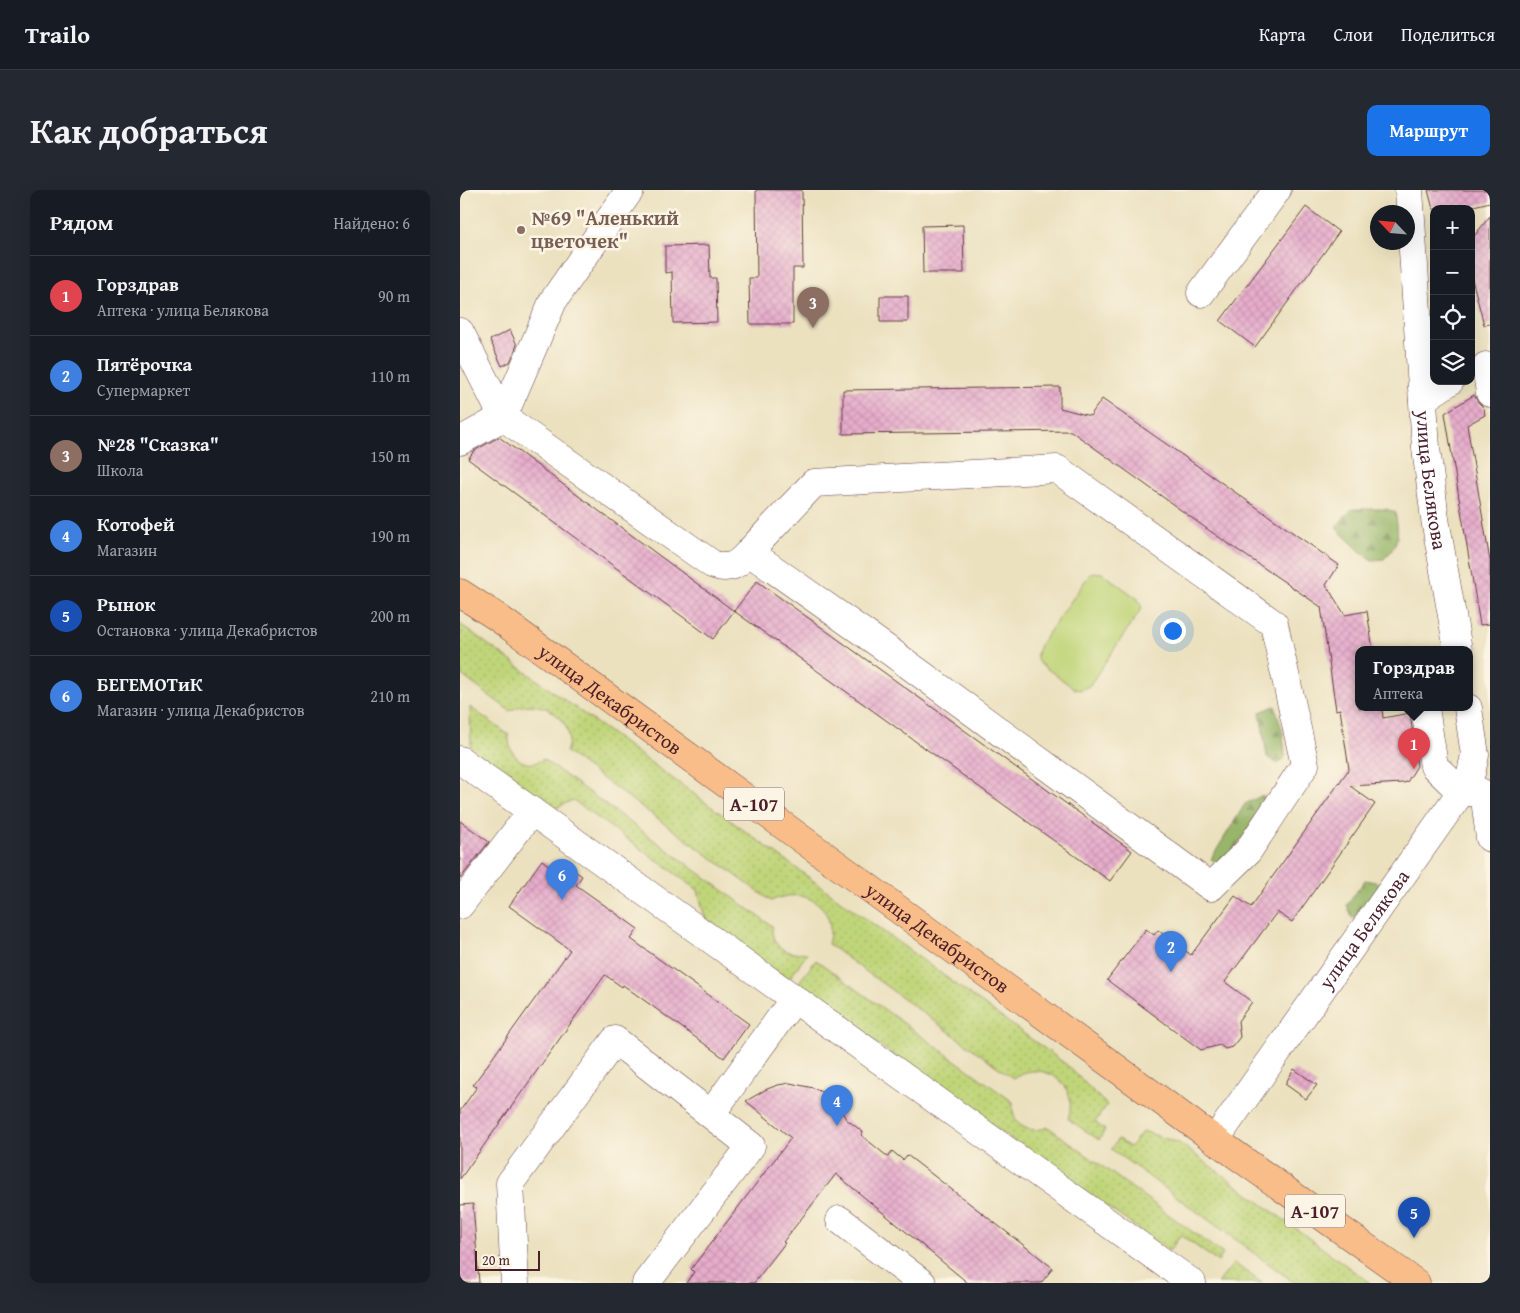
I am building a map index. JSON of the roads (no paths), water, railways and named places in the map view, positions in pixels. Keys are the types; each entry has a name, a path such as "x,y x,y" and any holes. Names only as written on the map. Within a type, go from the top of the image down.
{"main road":[{"name":"улица Декабристов","path":"460,592 497,617 1215,1140 1416,1283"}],"street":[{"path":"460,442 503,417 554,301 630,190"},
{"path":"1201,294 1277,190"},
{"name":"улица Белякова","path":"1409,190 1426,346 1422,399 1426,448 1435,519 1457,646"},
{"path":"460,332 503,417 712,564 720,567 732,566 742,561 749,552 814,483 1057,469 1274,624 1305,765 1248,851 1211,887 891,652 749,552"},
{"path":"1479,365 1490,393"},
{"path":"1422,399 1444,385"},
{"path":"1425,711 1434,766 1461,792 1480,792 1485,799 1490,838"},
{"name":"улица Белякова","path":"1215,1140 1461,792 1471,773 1475,755 1468,711"},
{"path":"460,760 1192,1283"},
{"path":"460,905 532,811"},
{"path":"711,1114 794,999"},
{"path":"515,1283 510,1183 615,1040 751,1146 646,1283"},
{"path":"840,1220 922,1283"}],"place":[{"name":"№69 \"Аленький цветочек\"","path":"521,230"},
{"name":"№28 \"Сказка\"","path":"813,328"},
{"name":"Горздрав","path":"1414,769"},
{"name":"БЕГЕМОТиК","path":"562,900"},
{"name":"Пятёрочка","path":"1171,972"},
{"name":"Котофей","path":"837,1126"},
{"name":"Рынок","path":"1414,1238"}]}
